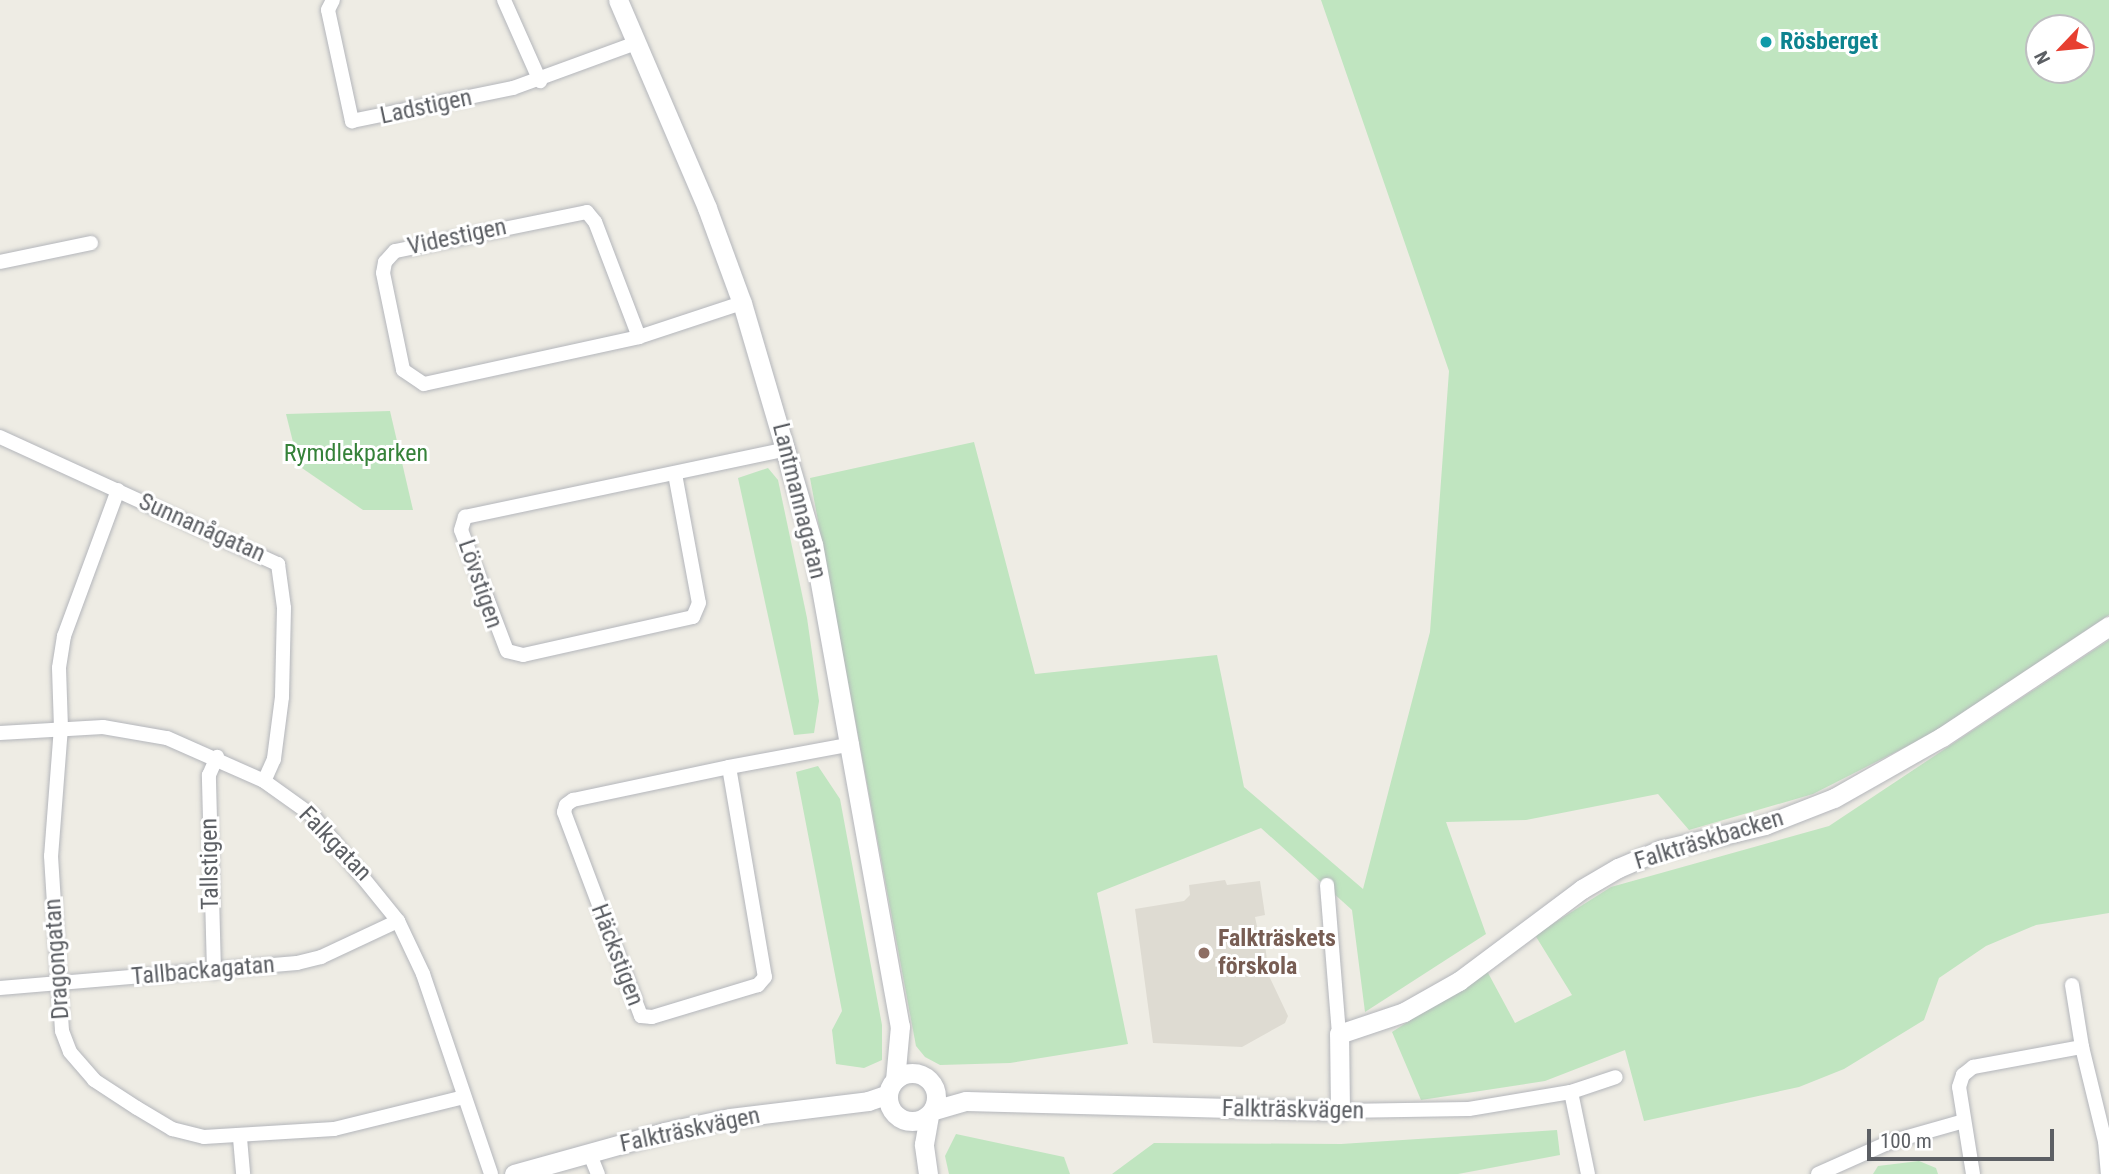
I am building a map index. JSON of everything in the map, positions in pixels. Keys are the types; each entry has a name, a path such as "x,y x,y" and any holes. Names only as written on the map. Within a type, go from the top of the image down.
{"street":[{"name":"Ladstigen","path":"333,0 328,10 352,121 540,80 636,43"},
{"path":"504,0 540,80"},
{"name":"Lantmannagatan","path":"618,0 707,208 742,303 813,544 852,744 900,1026 894,1100"},
{"name":"Videstigen","path":"639,337 596,222 587,212 395,251 385,262 383,273 403,370 425,384 639,337 742,303"},
{"path":"0,262 91,243"},
{"name":"Sunnanågatan","path":"0,437 278,564 284,608 282,697 274,759 264,781"},
{"name":"Lövstigen","path":"675,474 699,603 693,617 523,655 507,651 461,530 465,517 787,449"},
{"name":"Dragongatan","path":"118,490 64,636 61,727 51,856 62,1031 78,1065 94,1080 172,1129 204,1137 240,1138 334,1129 464,1097"},
{"name":"Falkträskbacken","path":"1339,1034 1404,1012 1459,981 1582,889 1618,868 1660,850 1765,825 1834,798 1942,737 2109,626"},
{"name":"Falkgatan","path":"0,733 61,727 132,731 217,757 264,781 313,816 398,921 423,974 491,1174"},
{"name":"Häckstigen","path":"729,767 765,978 758,985 652,1017 641,1017 564,812 566,805 729,767 852,744"},
{"name":"Tallstigen","path":"214,972 209,788 217,757"},
{"path":"1327,885 1339,1034 1340,1111"},
{"name":"Tallbackagatan","path":"0,988 214,972 321,957 398,921"},
{"path":"2072,985 2082,1047 2105,1141 2108,1174"},
{"name":"Lantmannagatan","path":"900,1026 931,1084"},
{"path":"1973,1174 1959,1087 1963,1075 1972,1067 2082,1047"},
{"path":"894,1100 908,1073 966,1101"},
{"name":"Falkträskvägen","path":"966,1101 1340,1111 1469,1109 1571,1092 1616,1077"},
{"path":"927,1167 925,1127 931,1112 931,1084"},
{"path":"1571,1092 1588,1174"},
{"path":"894,1100 916,1121 931,1112 966,1101"},
{"path":"894,1100 917,1137 927,1167"},
{"name":"Falkträskvägen","path":"514,1174 589,1152 730,1118 894,1100"},
{"path":"1818,1174 1835,1170 1890,1142 1964,1121"},
{"path":"240,1138 243,1174"},
{"path":"589,1152 598,1174"}],"shaded area":[{"name":"Falkträskets förskola","path":"1225,880 1227,885 1260,881 1265,915 1255,917 1258,931 1263,929 1269,976 1288,1016 1285,1023 1242,1047 1153,1043 1135,909 1184,901 1190,895 1189,885"}],"green space":[{"path":"1321,0 2109,0 2109,615 1931,734 1813,794 1689,830 1658,794 1526,820 1446,822 1486,934 1365,1012 1352,910 1261,828 1097,893 1128,1044 1010,1063 940,1065 925,1057 916,1046 810,478 974,442 1035,674 1217,655 1244,787 1363,889 1430,632 1449,371"},
{"name":"Rymdlekparken","path":"390,411 413,510 363,510 299,466 286,414"},
{"path":"768,468 778,480 807,618 819,701 814,733 794,735 738,478"},
{"path":"2109,640 2109,913 2036,925 1986,946 1939,978 1924,1020 1844,1069 1799,1087 1644,1121 1625,1050 1545,1081 1421,1100 1392,1032 1487,971 1515,1023 1572,995 1535,935 1611,887 1829,826"},
{"path":"818,766 840,799 882,1025 882,1060 864,1068 836,1064 832,1030 842,1011 796,772"},
{"path":"1557,1130 1560,1155 1458,1174 1112,1174 1154,1143 1341,1144"},
{"path":"956,1134 1064,1157 1070,1174 949,1174 945,1156"},
{"path":"1919,1161 1936,1168 1938,1174 1873,1174 1878,1166"}],"place":[{"name":"Rösberget","path":"1766,42"},
{"name":"Falkträskets förskola","path":"1204,953"}]}
